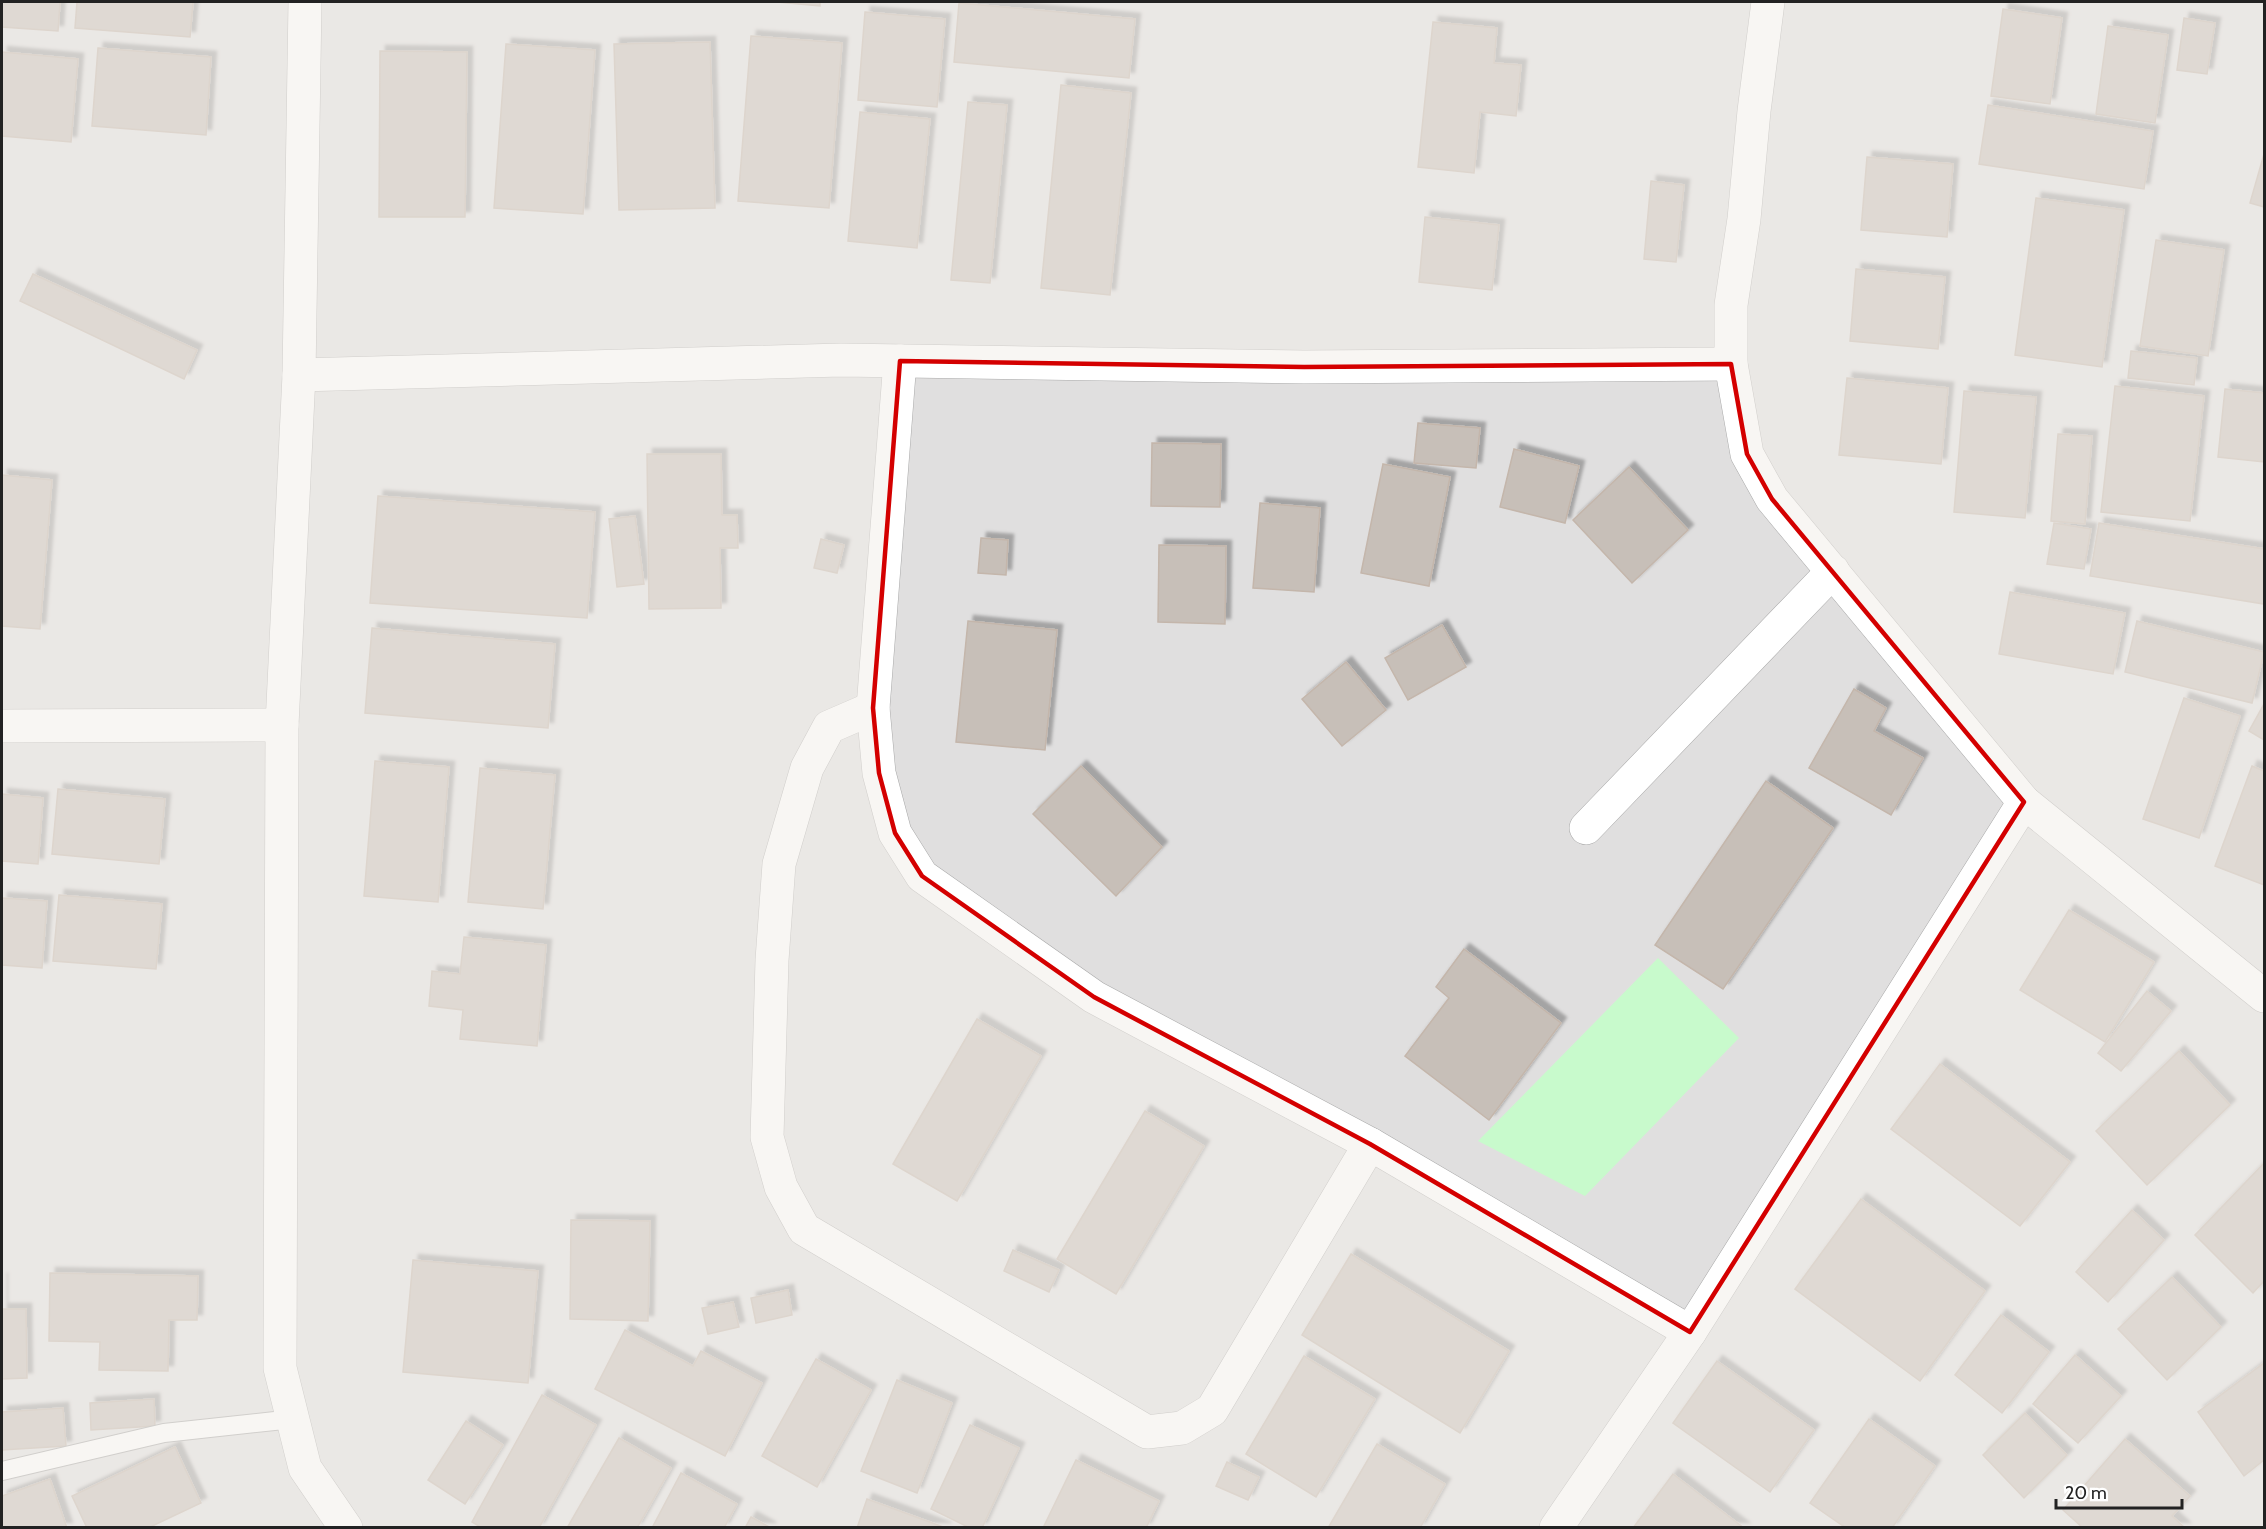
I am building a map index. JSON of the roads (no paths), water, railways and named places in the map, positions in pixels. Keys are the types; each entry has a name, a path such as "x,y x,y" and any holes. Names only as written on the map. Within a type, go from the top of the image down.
{"street":[{"path":"305,2 298,375 282,725 280,1368 305,1468 346,1527"},
{"path":"1768,2 1754,111 1744,219 1731,305 1731,364 1747,454 1772,499 2024,802 2265,996"},
{"path":"298,375 840,360 1304,368 1731,364"},
{"path":"900,361 873,708 879,773 895,833 922,876 1094,997 1370,1144 1690,1332"},
{"path":"1586,828 1833,571"},
{"path":"873,708 829,727 807,768 778,864 772,960 767,1137 781,1187 804,1228 1147,1432 1182,1428 1212,1410 1370,1144"},
{"path":"2,726 282,725"},
{"path":"1556,1527 1690,1332 2024,802"}],"lane":[{"path":"2,1471 164,1433 292,1419"}]}
